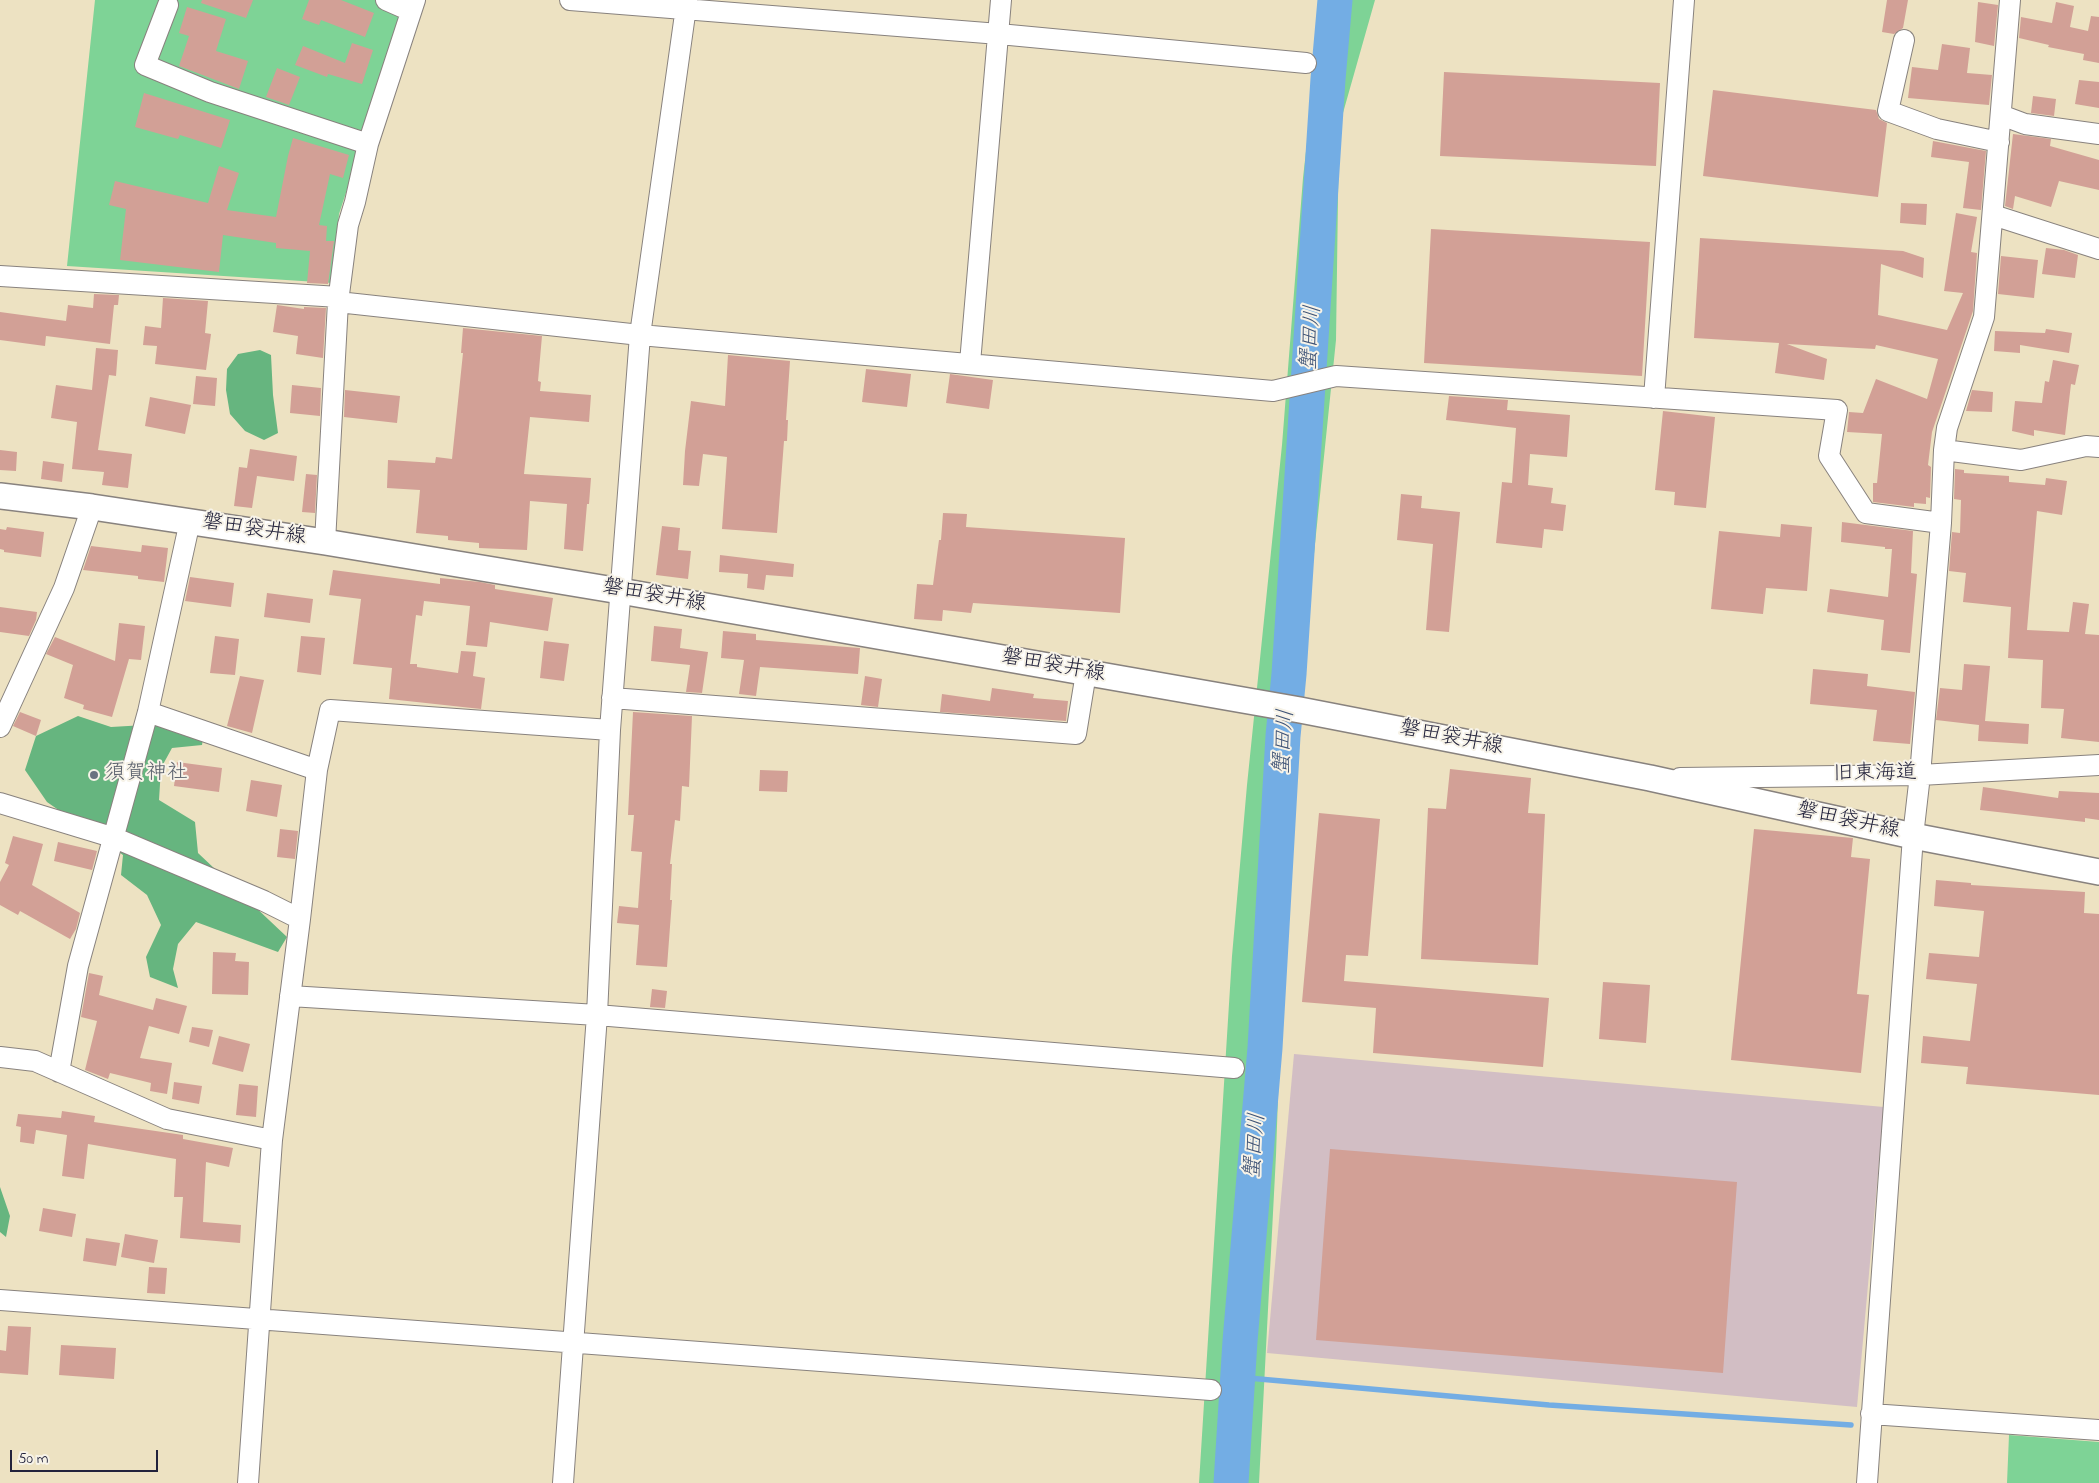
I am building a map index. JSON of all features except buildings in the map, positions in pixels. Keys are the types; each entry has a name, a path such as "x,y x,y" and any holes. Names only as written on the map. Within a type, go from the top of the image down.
{"main road":[{"name":"磐田袋井線","path":"0,496 92,507 325,542 620,591 1300,710 1650,778 1913,836 2099,872"}],"street":[{"path":"325,542 338,300 348,224 368,144 413,6 386,0"},
{"path":"570,0 686,5 1306,63"},
{"path":"970,363 1001,0"},
{"path":"1654,398 1684,0"},
{"path":"1867,1483 1913,836 1920,775 1941,524 1944,450 1947,428 1984,317 2010,0"},
{"path":"164,2 145,66 210,92 368,144"},
{"path":"563,1483 597,1015 612,698 640,335 686,5"},
{"path":"1904,40 1888,111 1937,129 1999,142"},
{"path":"2001,115 2025,124 2099,134"},
{"path":"1993,215 2099,249"},
{"path":"0,276 338,300 640,335 1273,391 1336,376 1837,410 1829,456 1866,514 1941,524"},
{"path":"1944,450 2021,460 2086,446 2099,447"},
{"path":"0,726 64,588 92,507"},
{"path":"59,1072 78,966 115,838 148,712 190,522"},
{"path":"612,698 1076,734 1086,673"},
{"path":"248,1483 272,1140 317,770 330,710 610,730"},
{"path":"148,712 317,770"},
{"name":"旧東海道","path":"1650,778 1920,775 2099,766"},
{"path":"0,803 115,838 256,898 300,919"},
{"path":"290,996 597,1015 1234,1068"},
{"path":"0,1058 35,1061 167,1119 272,1140"},
{"path":"0,1300 1211,1390"},
{"path":"1871,1414 2099,1430"}],"shaded area":[{"path":"1294,1054 1884,1107 1857,1407 1267,1353"}],"green space":[{"path":"95,0 409,0 339,214 333,283 67,266"},
{"path":"1323,0 1375,0 1339,127 1336,340 1288,806 1276,1155 1259,1483 1199,1483 1232,956 1247,785 1282,445 1303,178"},
{"path":"260,350 271,355 273,395 278,433 264,440 245,431 230,414 226,390 227,369 238,354"},
{"path":"78,716 111,727 179,723 204,732 202,745 172,748 161,768 159,800 195,822 198,853 287,937 278,952 196,922 178,944 173,969 178,988 150,977 146,957 161,925 147,895 121,875 123,855 47,802 25,770 36,736"},
{"path":"0,1187 10,1216 6,1237 0,1232"},
{"path":"2009,1435 2099,1442 2099,1483 2007,1483"}],"waterway":[{"name":"蟹田川","path":"1231,1483 1240,1341 1265,1048 1283,736 1289,674 1328,79 1335,0"},
{"path":"1237,1377 1549,1405 1851,1425"}],"place":[{"name":"須賀神社","path":"94,775"}]}
